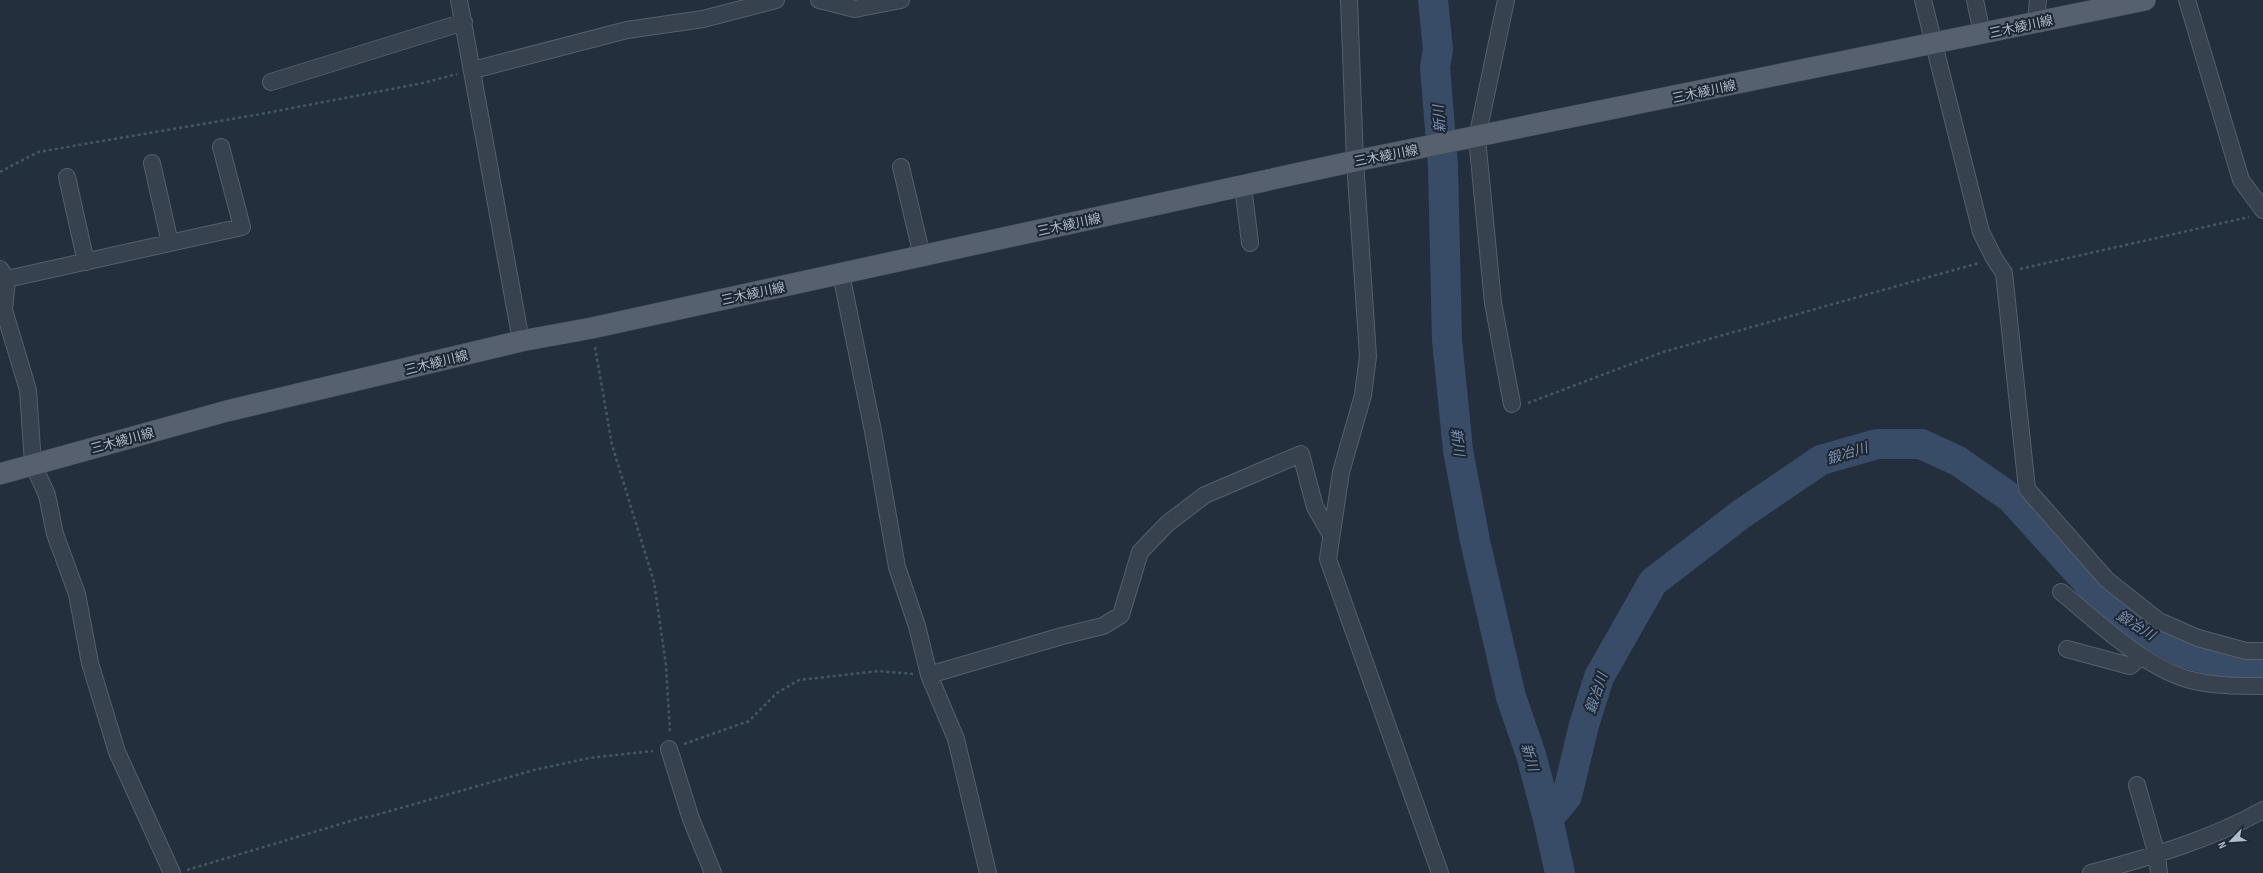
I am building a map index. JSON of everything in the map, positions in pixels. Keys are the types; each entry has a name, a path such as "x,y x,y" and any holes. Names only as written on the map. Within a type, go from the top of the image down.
{"main road":[{"name":"三木綾川線","path":"0,474 227,411 521,341 592,328 1355,161 1469,139 2145,0"}],"street":[{"path":"459,0 473,70 521,341"},
{"path":"473,70 627,30 703,19 776,0"},
{"path":"819,0 855,10 901,0"},
{"path":"1349,0 1355,161 1368,356 1363,396 1341,472 1330,533 1328,559 1440,873"},
{"path":"1506,0 1469,139 1493,303 1512,404"},
{"path":"1923,0 1932,44 1981,232 1994,258 2004,273 2027,489 2107,580 2159,621 2198,638 2246,651 2263,651"},
{"path":"1975,0 1982,33"},
{"path":"2036,22 2038,0"},
{"path":"2186,0 2241,180 2259,213"},
{"path":"270,82 464,22"},
{"path":"178,872 117,752 90,663 77,594 55,534 47,495 33,464 28,390 4,310 4,274 86,262 242,227 220,147"},
{"path":"152,163 170,243"},
{"path":"901,167 922,256"},
{"path":"67,177 86,262"},
{"path":"1243,186 1250,243"},
{"path":"841,274 874,431 897,567 917,626 929,676 956,739 988,873"},
{"path":"929,676 1062,636 1104,626 1122,615 1140,552 1168,523 1205,495 1301,454 1314,507 1330,533"},
{"path":"2061,592 2141,657 2186,679 2232,686 2263,686"},
{"path":"2066,649 2130,666 2141,657"},
{"path":"669,749 691,819 713,873"},
{"path":"2137,785 2157,855 2159,873"},
{"path":"2092,873 2157,855 2246,820 2263,810"}],"path":[{"path":"0,172 38,152 261,114 423,83 473,70"},
{"path":"2004,273 2259,213"},
{"path":"1512,404 1524,405 1662,352 1994,258"},
{"path":"592,328 612,445 654,582 670,702 669,749"},
{"path":"178,872 364,817 369,817 534,770 589,758 669,749 748,721 777,693 799,680 879,671 929,676"}],"waterway":[{"name":"新川","path":"1433,0 1438,50 1435,67 1443,166 1447,340 1458,450 1475,541 1511,697 1531,755 1548,819 1560,873"},
{"name":"鍛冶川","path":"1548,819 1567,796 1584,725 1599,677 1653,582 1740,515 1821,460 1877,444 1921,444 1958,461 2011,498 2118,616 2184,653 2233,666 2263,669"}]}
